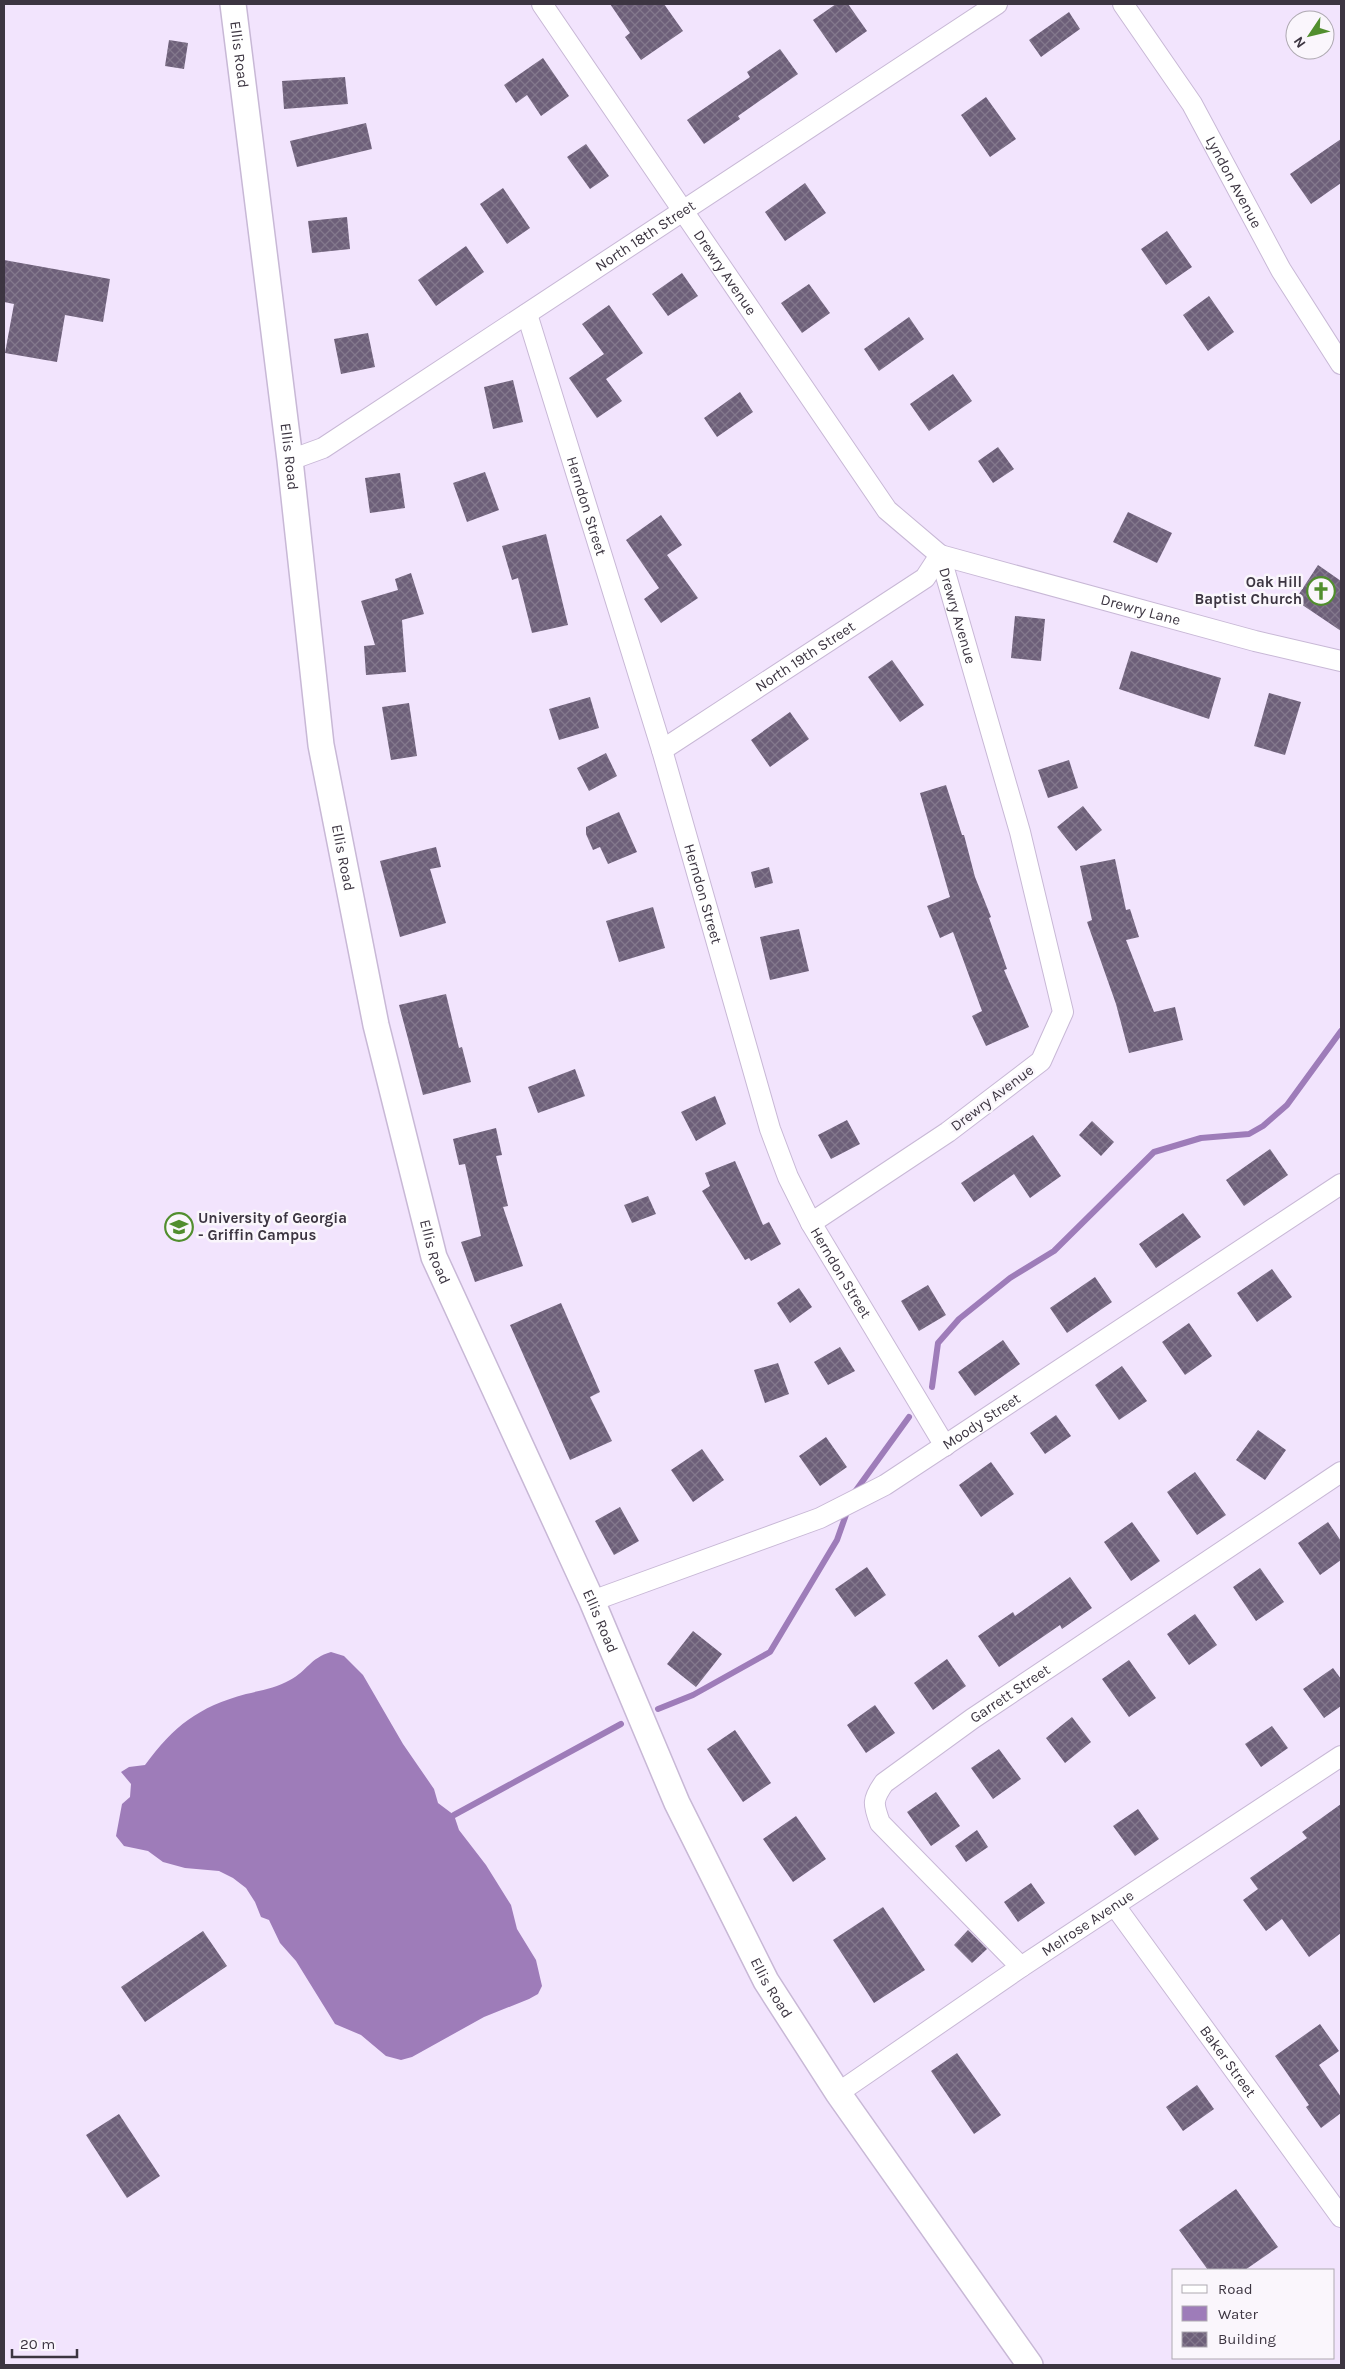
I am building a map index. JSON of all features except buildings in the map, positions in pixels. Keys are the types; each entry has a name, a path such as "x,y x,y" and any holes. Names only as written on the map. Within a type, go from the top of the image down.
{"street":[{"name":"Ellis Road","path":"233,4 290,460 322,745 376,1025 434,1257 592,1601 676,1803 766,1982 838,2093 1030,2365"},
{"name":"Drewry Avenue","path":"542,4 887,510 940,555 1020,832 1063,1012 1041,1061 948,1132 811,1223"},
{"name":"North 18th Street","path":"290,460 323,448 997,4"},
{"name":"Lyndon Avenue","path":"1123,4 1192,104 1281,270 1341,364"},
{"name":"Herndon Street","path":"527,314 662,750 770,1129 788,1177 811,1223 945,1446"},
{"name":"Drewry Lane","path":"940,555 1245,639 1341,661"},
{"name":"North 19th Street","path":"662,750 926,578 940,555"},
{"name":"Moody Street","path":"592,1601 820,1518 885,1485 1341,1184"},
{"name":"Garrett Street","path":"1021,1966 880,1823 874,1805 877,1793 884,1783 972,1719 1341,1472"},
{"name":"Melrose Avenue","path":"838,2093 1021,1966 1341,1756"},
{"name":"Baker Street","path":"1115,1906 1341,2218"}],"water":[{"path":"331,1652 344,1656 363,1675 403,1744 434,1789 438,1803 454,1815 459,1830 486,1865 511,1905 517,1929 536,1960 542,1986 538,1994 529,1999 484,2017 412,2057 401,2060 386,2056 361,2035 335,2024 296,1961 280,1943 269,1920 261,1917 255,1902 246,1888 233,1878 219,1871 185,1868 163,1862 148,1851 124,1846 116,1836 122,1804 130,1797 131,1784 121,1772 129,1767 145,1765 166,1739 188,1720 201,1712 229,1699 285,1683 313,1661"}],"waterway":[{"path":"932,1387 938,1343 959,1319 1010,1278 1054,1251 1154,1152 1201,1138 1249,1134 1263,1126 1287,1105 1341,1031"},
{"path":"854,1493 909,1417"},
{"path":"658,1709 693,1695 770,1652 837,1540 848,1509"},
{"path":"454,1815 621,1724"}],"place":[{"name":"Oak Hill Baptist Church","path":"1321,591"},
{"name":"University of Georgia - Griffin Campus","path":"179,1227"}]}
